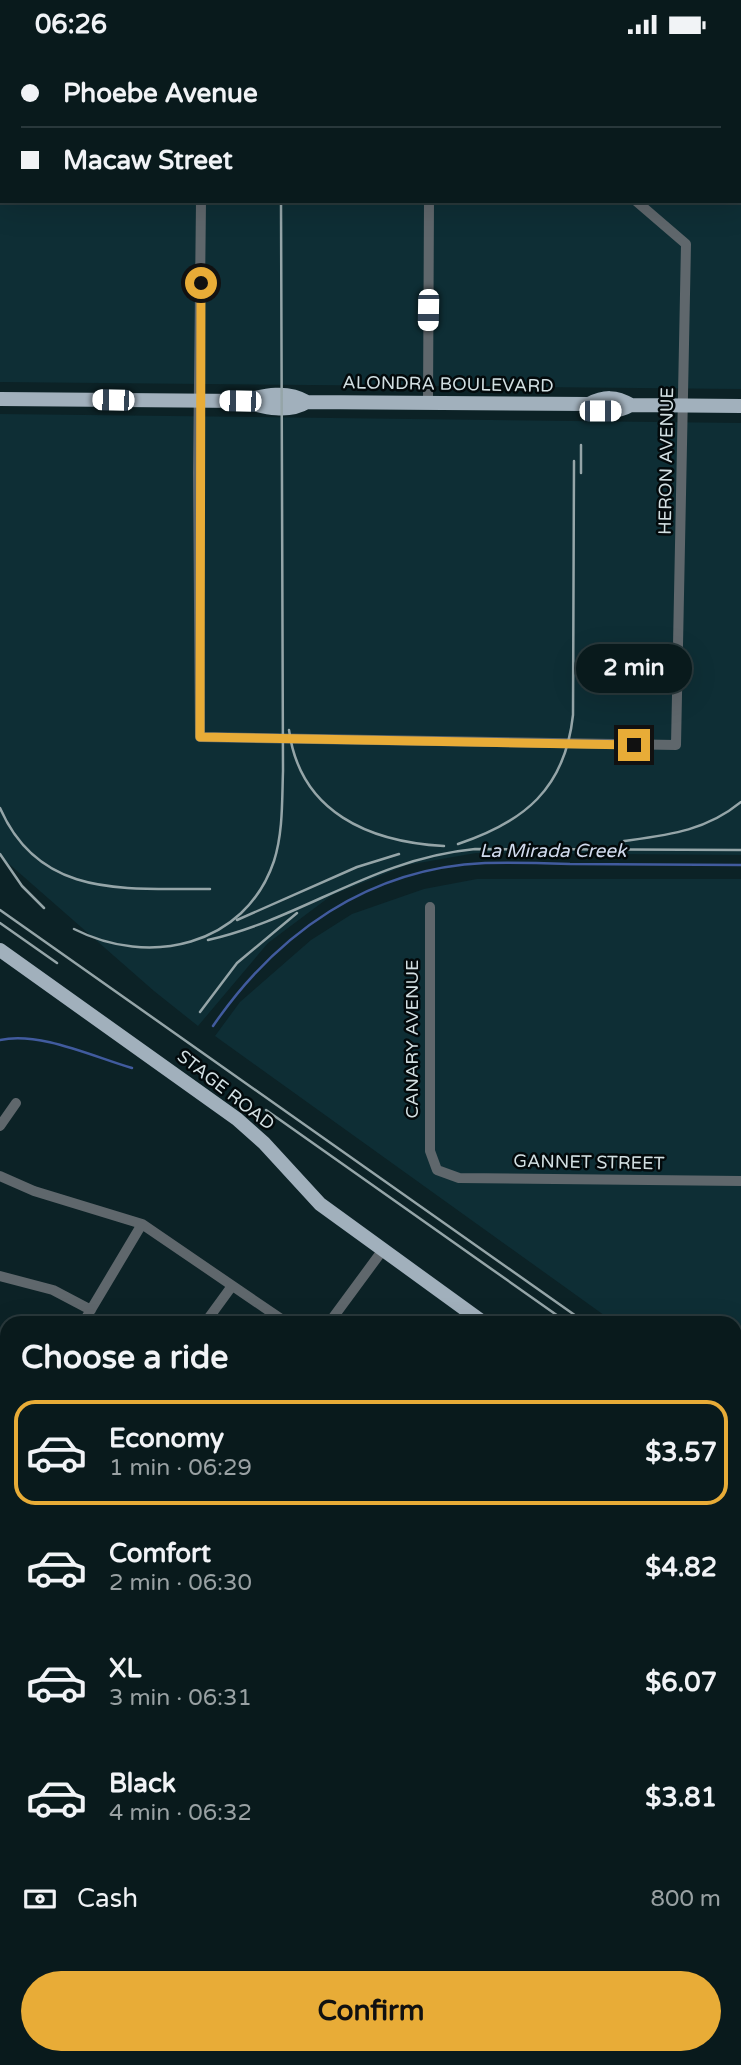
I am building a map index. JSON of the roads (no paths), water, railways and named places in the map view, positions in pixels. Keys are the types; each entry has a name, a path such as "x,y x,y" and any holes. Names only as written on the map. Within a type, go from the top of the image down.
{"main road":[{"name":"ALONDRA BOULEVARD","path":"0,399 242,401 267,395 296,395 307,402 589,404 600,398 620,398 631,405 741,406"},
{"name":"STAGE ROAD","path":"0,950 237,1119 264,1143 320,1205 474,1316"}],"street":[{"path":"200,401 201,203"},
{"path":"428,403 429,203"},
{"name":"HERON AVENUE","path":"200,401 200,737 676,745 685,405 686,244 638,203"},
{"name":"CANARY AVENUE","path":"430,907 430,1151 437,1170"},
{"path":"0,1126 16,1103"},
{"name":"GANNET STREET","path":"437,1170 459,1178 741,1181"},
{"path":"0,1176 34,1191 142,1224 277,1316"},
{"path":"87,1316 142,1224"},
{"path":"334,1316 382,1251"},
{"path":"0,1276 53,1290 91,1310"},
{"path":"210,1316 232,1286"}],"waterway":[{"name":"La Mirada Creek","path":"213,1026 266,962 297,935 330,911 365,892 403,877 443,868 485,863 741,865"},
{"name":"La Mirada Creek","path":"0,1040 15,1038 49,1042 132,1068"}],"railway":[{"path":"74,929 103,941 132,947 162,947 191,941 217,930 241,913 260,890 274,861 281,828 283,771 281,203"},
{"path":"581,445 581,473"},
{"path":"458,844 503,825 537,799 561,763 568,741 573,715 574,461"},
{"path":"289,730 296,759 307,783 323,802 343,818 390,838 444,846"},
{"path":"624,841 671,834 700,826 741,802"},
{"path":"0,808 17,838 38,859 62,874 89,883 118,887 210,889"},
{"path":"208,940 276,918 403,864 438,855 475,849 741,850"},
{"path":"0,854 22,886 44,908"},
{"path":"237,920 357,867 399,854"},
{"path":"0,910 576,1316"},
{"path":"200,1012 237,963 297,913"},
{"path":"0,923 57,963"},
{"path":"266,1110 558,1316"}]}
